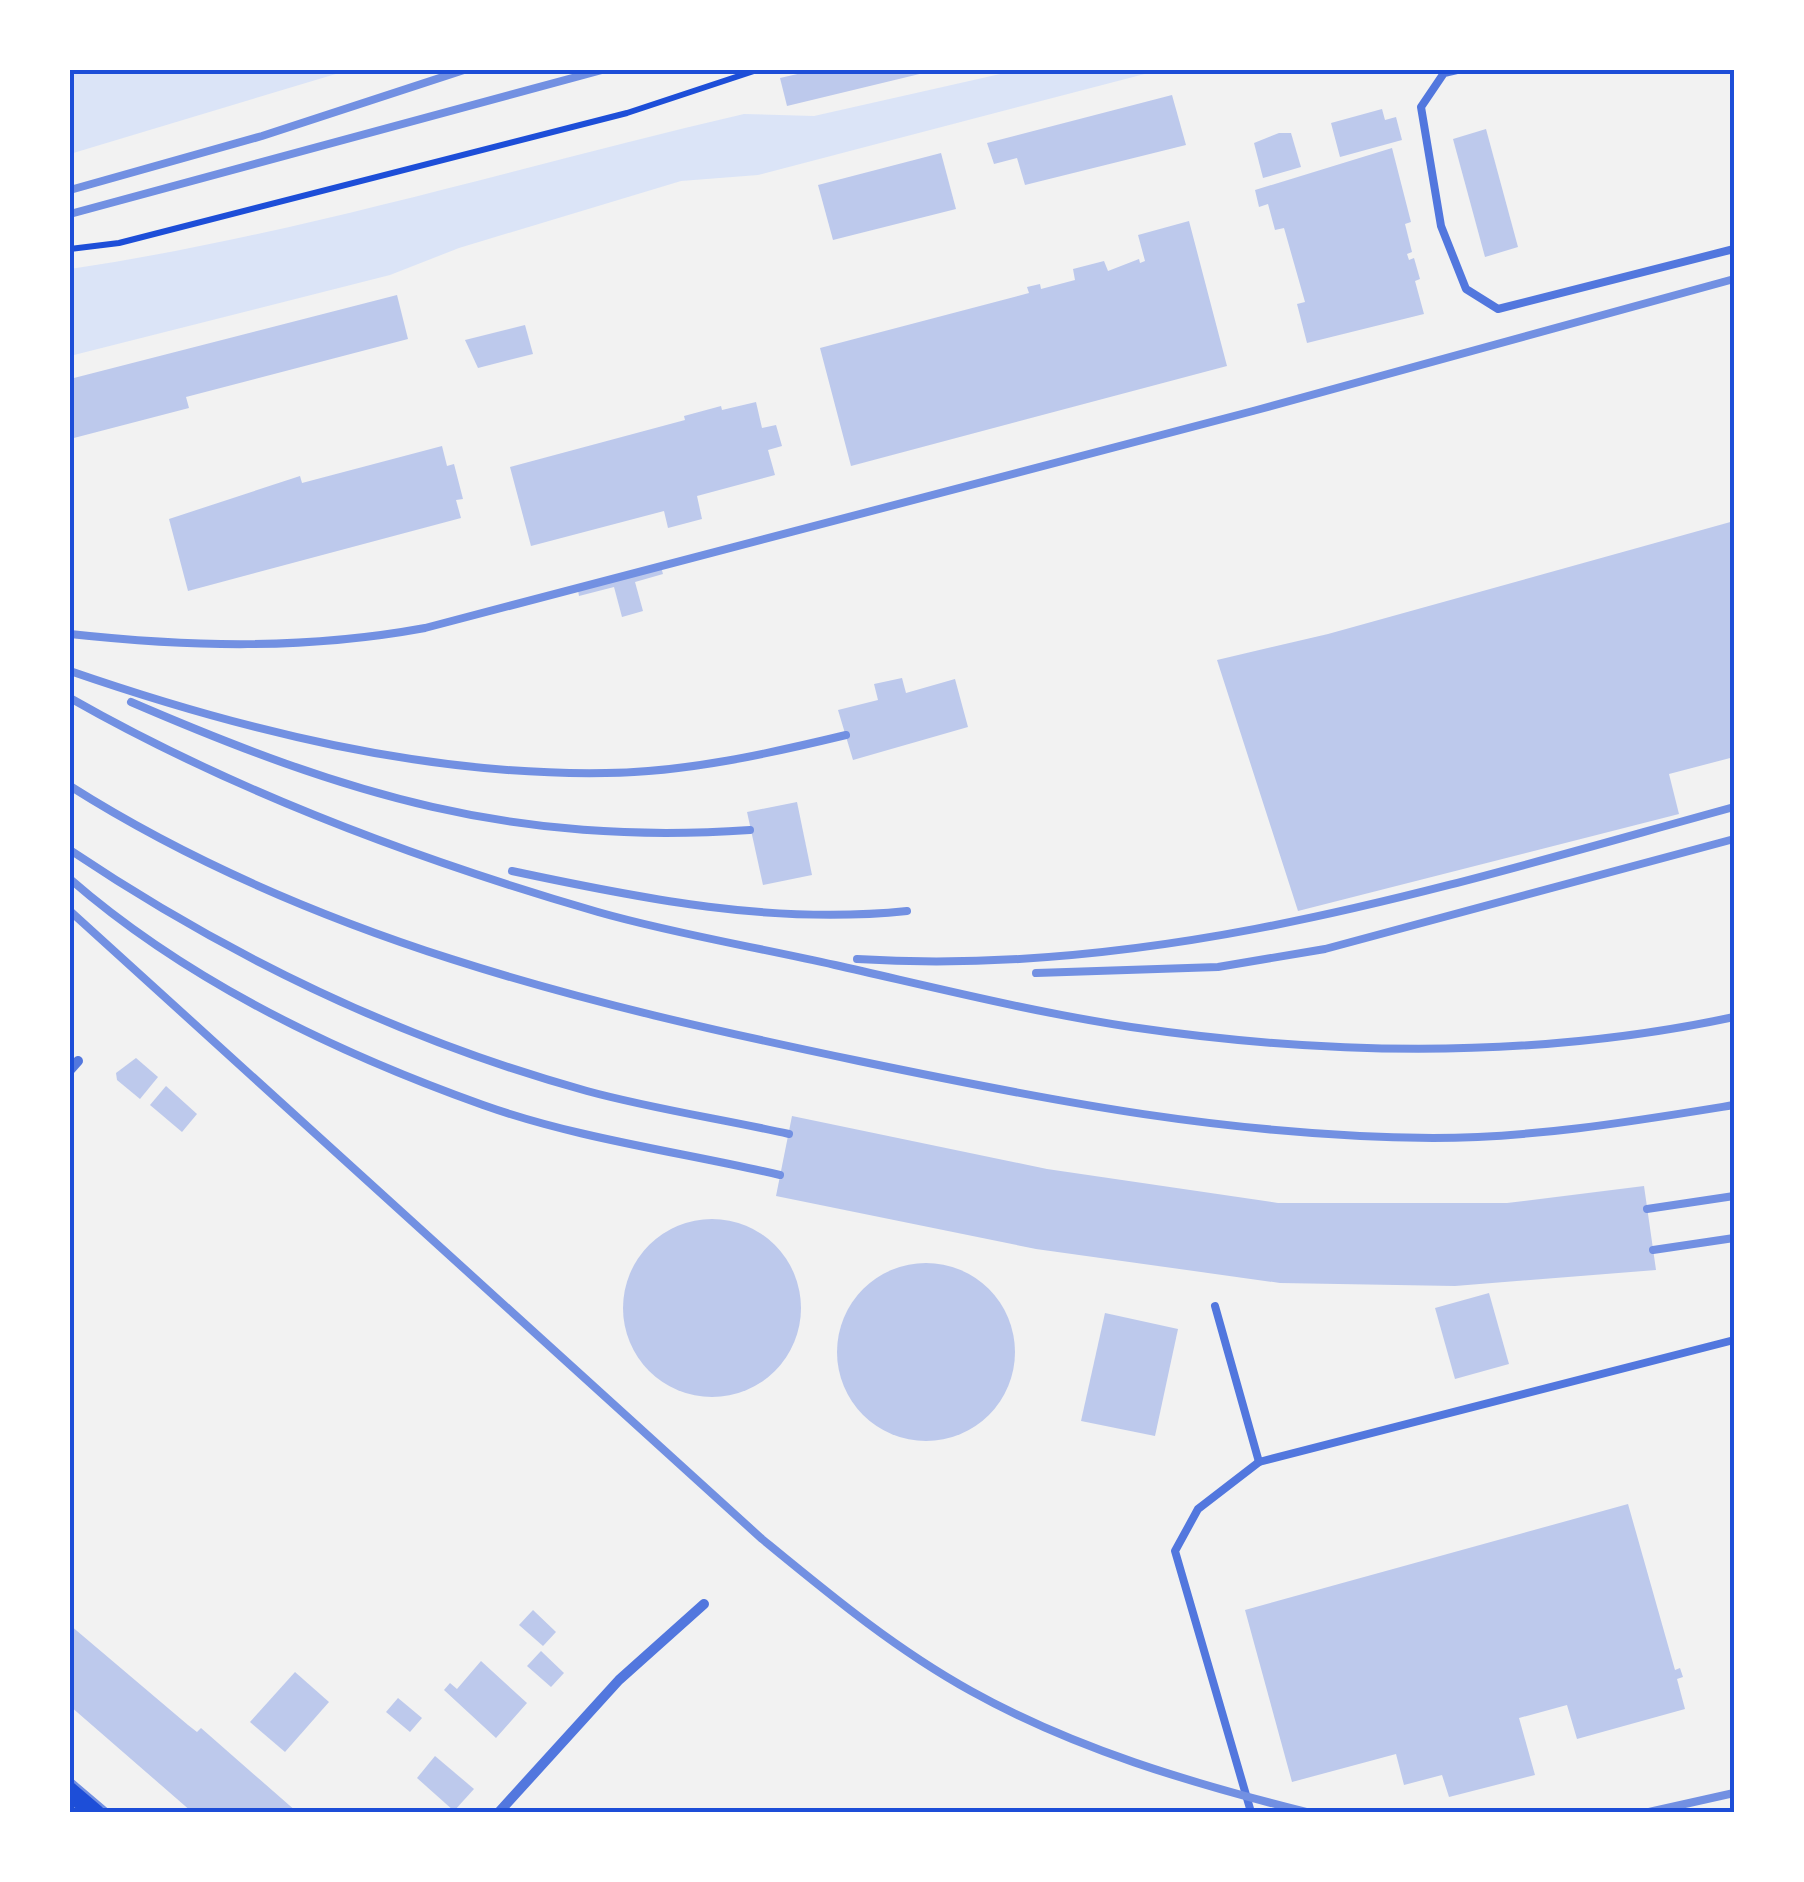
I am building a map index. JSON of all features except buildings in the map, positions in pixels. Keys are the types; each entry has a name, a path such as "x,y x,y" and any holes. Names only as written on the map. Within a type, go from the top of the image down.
{"main road":[{"path":"70,1791 94,1812"}],"street":[{"path":"498,1812 618,1680 704,1604"}],"lane":[{"path":"1456,70 1444,73 1421,107 1441,226 1466,289 1498,309 1734,249"},
{"path":"1215,1306 1259,1462"},
{"path":"1250,1812 1175,1552 1198,1509 1259,1462 1734,1340"}],"path":[{"path":"70,249 120,243 609,118 757,70"}],"shaded area":[{"path":"70,70 349,70 70,154"},
{"path":"1018,70 1160,70 758,175 681,181 459,248 390,275 70,356 70,269 324,219 744,114 814,116"}],"tram line":[{"path":"70,1778 110,1812"},
{"path":"70,1805 78,1812"}],"railway":[{"path":"70,190 262,136 464,70"},
{"path":"70,214 602,70"},
{"path":"70,634 248,644 336,640 425,628 1253,411 1734,279"},
{"path":"70,671 267,730 402,758 470,767 636,772 727,761 846,735"},
{"path":"70,698 261,793 394,846 530,891 656,927 1057,1014 1131,1027 1281,1044 1433,1049 1585,1040 1734,1017"},
{"path":"131,702 285,763 432,807 583,830 750,830"},
{"path":"70,786 162,839 256,885 353,925 452,959 654,1015 1003,1090 1214,1124 1433,1138 1547,1132 1734,1105"},
{"path":"857,959 970,961 1081,954 1192,940 1410,895 1734,807"},
{"path":"1036,973 1218,967 1325,949 1734,839"},
{"path":"70,850 254,959 450,1047 587,1091 789,1134"},
{"path":"512,871 708,907 807,915 907,911"},
{"path":"70,879 115,916 214,982 319,1038 428,1085 556,1127 780,1175"},
{"path":"70,911 762,1539 889,1639 971,1691 1051,1730 1177,1776 1306,1812"},
{"path":"1647,1209 1734,1196"},
{"path":"1653,1250 1734,1238"},
{"path":"1649,1812 1734,1793"}]}
